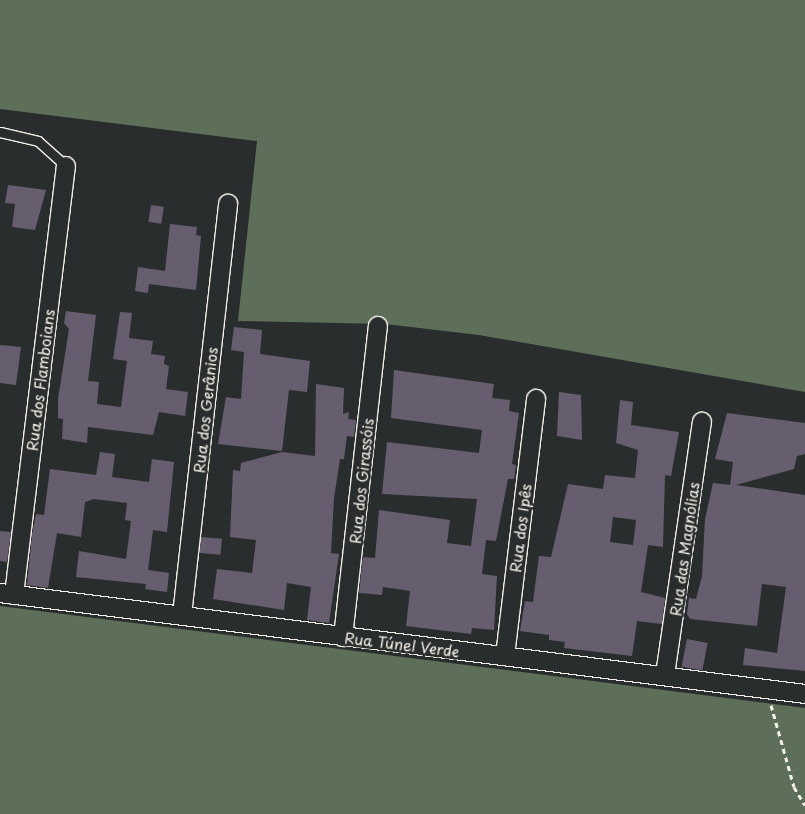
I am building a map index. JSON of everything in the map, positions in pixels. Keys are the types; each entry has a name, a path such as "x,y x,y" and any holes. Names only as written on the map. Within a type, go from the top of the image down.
{"street":[{"name":"Rua dos Flamboians","path":"7,594 66,166"},
{"name":"Rua dos Gerânios","path":"182,615 228,204"},
{"name":"Rua dos Girassóis","path":"343,637 378,326"},
{"name":"Rua dos Ipês","path":"505,656 536,399"},
{"name":"Rua das Magnólias","path":"666,676 702,422"},
{"name":"Rua Túnel Verde","path":"7,594 805,694"}],"lane":[{"path":"0,132 38,141 66,166"}],"path":[{"path":"770,689 794,787 805,805"}],"green space":[{"path":"0,0 805,0 805,392 479,335 385,324 238,321 257,141 0,109"},
{"path":"0,606 805,708 805,814 0,814"}],"building":[{"path":"8,185 46,190 35,230 12,227 15,204 5,203"},
{"path":"151,205 164,207 161,224 148,222"},
{"path":"170,224 197,227 196,235 201,236 196,290 149,284 148,293 135,291 138,267 165,271"},
{"path":"66,311 96,315 88,381 99,382 97,404 121,407 127,361 113,359 120,312 132,313 129,338 153,341 151,354 165,356 164,364 169,366 166,389 188,392 185,416 159,412 153,435 88,427 87,443 62,439 63,419 58,418 58,399 69,329 64,323"},
{"path":"234,327 262,330 260,354 310,361 307,392 289,390 282,451 218,444 226,397 241,399 244,352 231,350"},
{"path":"0,345 21,347 16,385 0,383"},
{"path":"394,370 494,384 492,398 510,400 509,411 519,413 512,464 516,465 514,479 508,479 496,541 486,540 482,574 497,576 494,630 472,628 471,634 406,626 410,591 383,587 382,595 359,593 363,557 375,558 379,510 450,520 447,543 471,546 477,499 382,494 387,442 479,453 482,430 391,418"},
{"path":"316,384 344,388 343,414 349,412 348,419 356,420 354,437 347,436 344,459 340,459 334,498 331,553 339,554 329,623 307,620 311,587 287,583 284,610 213,599 217,569 252,573 256,540 230,537 233,470 240,471 241,463 282,452 315,456"},
{"path":"559,392 581,395 582,440 557,436"},
{"path":"620,400 633,402 631,425 679,432 671,476 665,475 663,547 648,545 641,592 665,598 662,624 637,621 632,656 564,648 565,642 549,640 549,635 520,631 525,601 533,602 539,556 551,557 568,484 603,489 605,475 635,478 638,450 616,443","holes":["613,517 636,520 633,545 610,542"]},
{"path":"727,413 805,423 805,454 797,456 794,469 736,485 805,495 805,671 743,665 745,648 777,653 786,587 762,584 757,626 690,619 687,614 689,598 696,599 702,576 705,519 713,483 730,485 733,462 715,459"},
{"path":"100,452 115,454 112,477 149,482 152,459 174,462 167,532 153,530 148,570 169,573 167,592 145,589 146,584 76,577 79,551 126,559 131,521 125,520 127,503 94,499 85,502 81,537 57,533 48,588 27,585 36,514 44,515 50,469 96,475"},
{"path":"0,531 11,532 7,562 0,561"},
{"path":"201,537 222,539 221,555 200,553"},
{"path":"687,639 708,643 702,670 682,666"}]}
